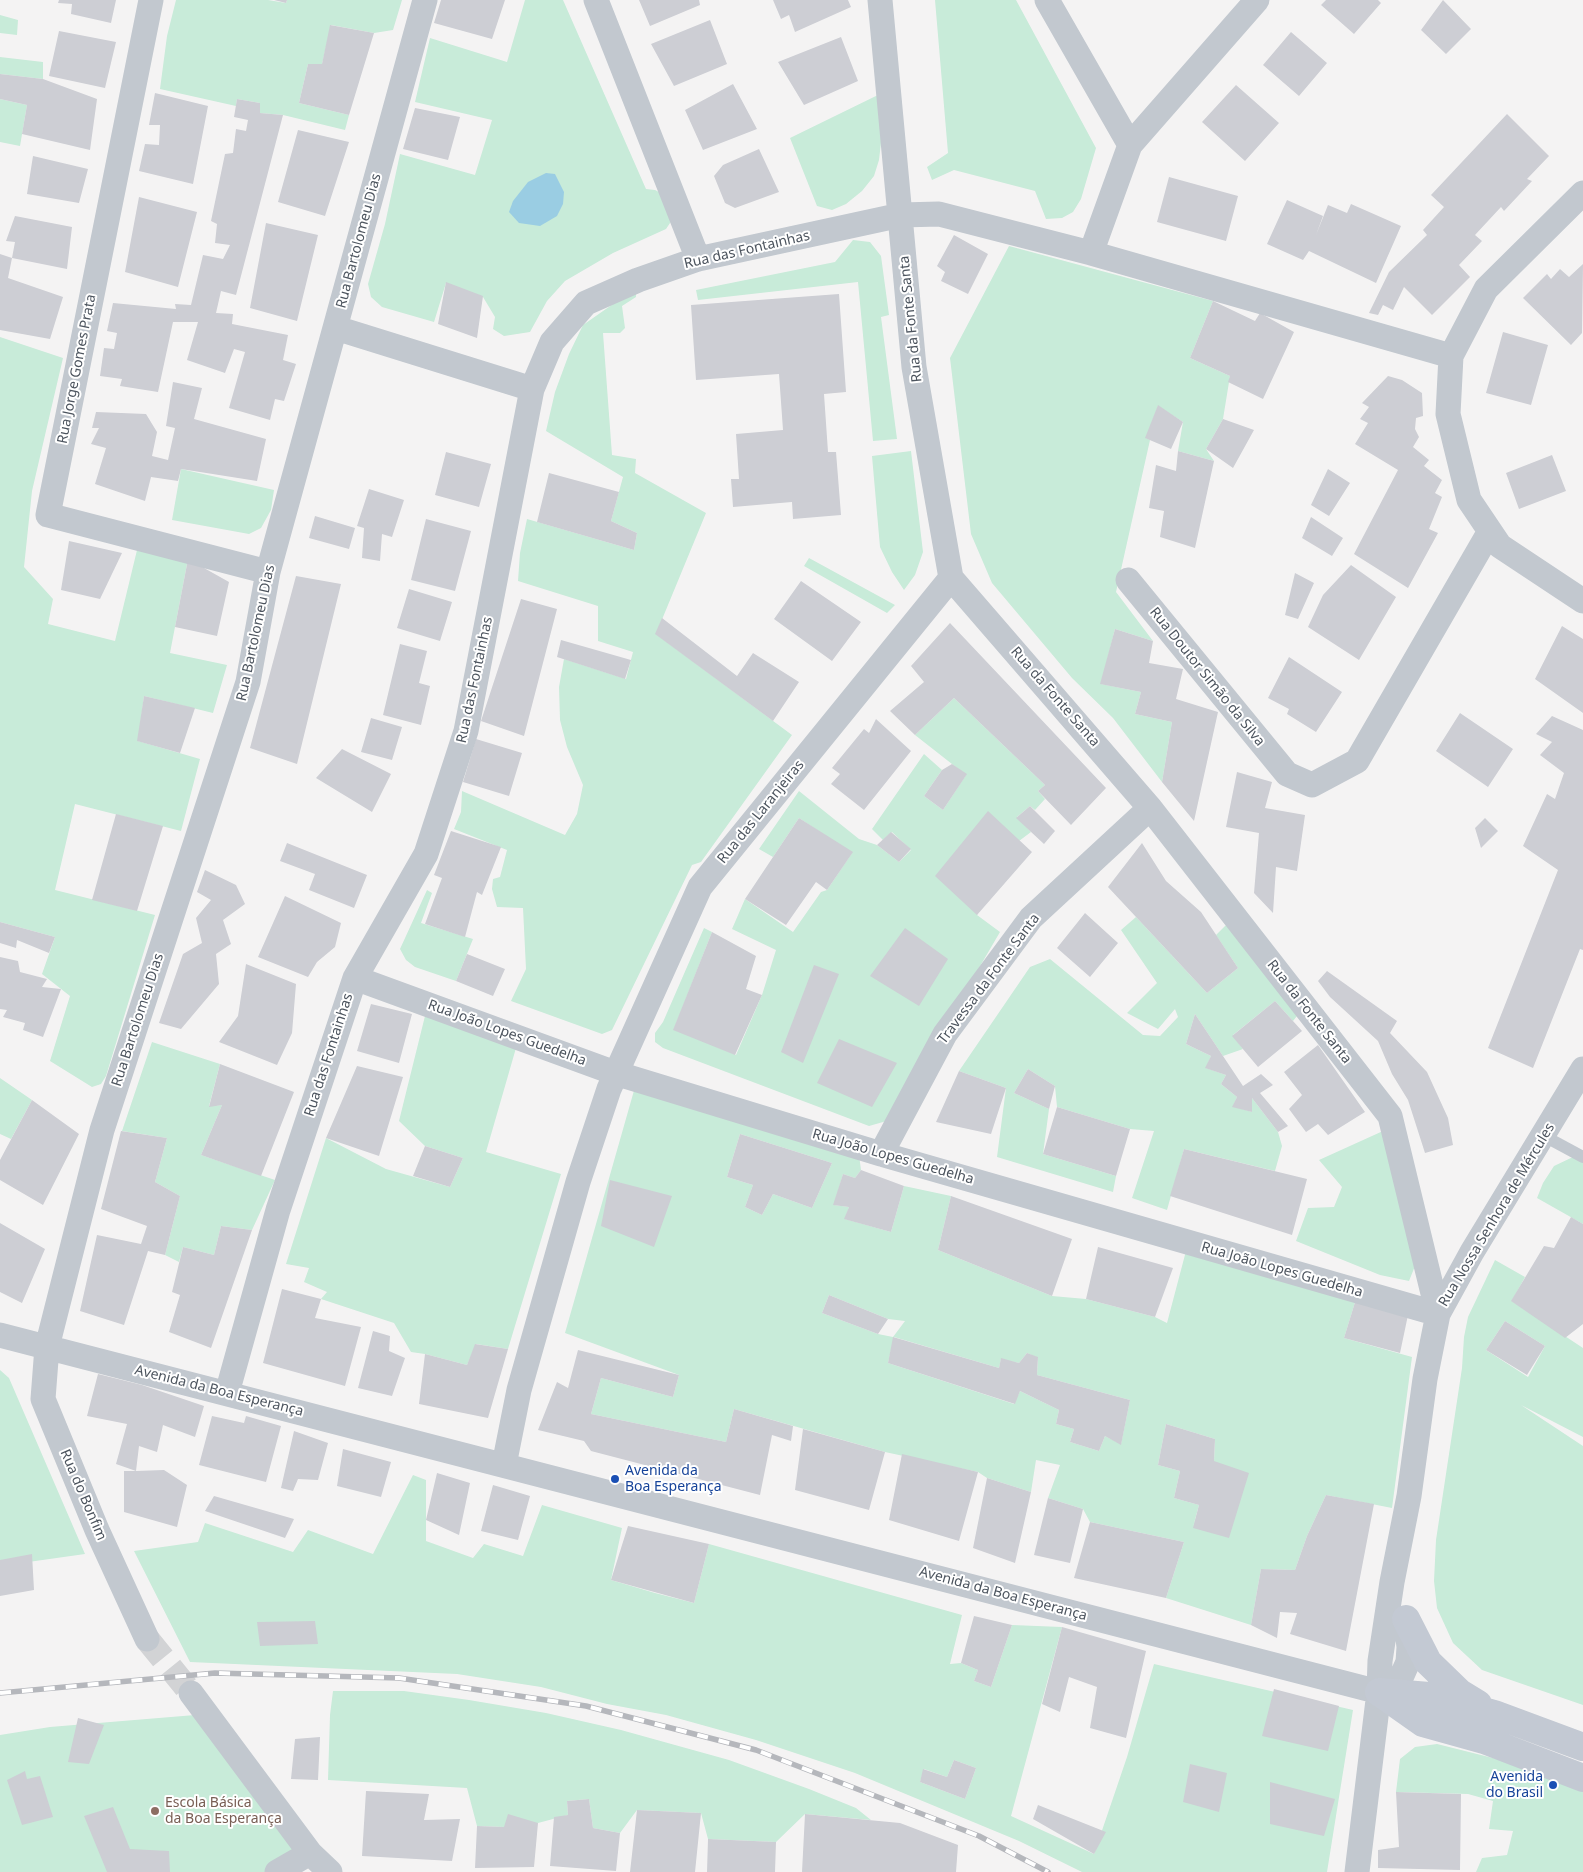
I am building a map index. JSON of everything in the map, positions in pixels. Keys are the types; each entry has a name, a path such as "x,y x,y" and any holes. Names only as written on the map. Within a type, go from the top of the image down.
{"main road":[{"path":"1406,1620 1428,1662 1460,1693 1494,1714"},
{"path":"1379,1692 1428,1696 1494,1714 1583,1747"},
{"path":"1379,1692 1423,1723 1484,1740 1583,1778"}],"street":[{"name":"Rua Jorge Gomes Prata","path":"151,0 48,515 268,572"},
{"name":"Rua Bartolomeu Dias","path":"47,1347 102,1130 248,682 268,572 425,0"},
{"path":"596,0 698,259"},
{"name":"Rua da Fonte Santa","path":"880,0 914,367 951,578 1150,808 1390,1116 1438,1314"},
{"path":"1047,0 1130,145"},
{"path":"1091,253 1130,145 1257,0"},
{"path":"1583,194 1486,289 1451,356 1448,414 1468,500 1500,546 1583,601"},
{"name":"Rua das Fontainhas","path":"227,1393 278,1210 355,978 426,854 466,731 532,389 552,342 586,303 638,280 698,259 901,215 939,214 1091,253 1451,356"},
{"path":"336,328 532,389"},
{"name":"Rua Doutor Simão da Silva","path":"1128,580 1287,774 1312,785 1357,761 1490,531"},
{"name":"Rua das Laranjeiras","path":"504,1465 519,1390 570,1210 615,1073 700,887 951,578"},
{"name":"Travessa da Fonte Santa","path":"880,1154 945,1034 1032,918 1150,808"},
{"name":"Rua João Lopes Guedelha","path":"355,978 615,1073 880,1154 1438,1314"},
{"name":"Rua Nossa Senhora de Mércules","path":"1357,1872 1379,1692 1380,1661 1410,1496 1425,1379 1438,1314 1472,1252 1583,1069"},
{"name":"Avenida da Boa Esperança","path":"0,1335 1379,1692"},
{"name":"Rua do Bonfim","path":"47,1347 43,1399 97,1530 147,1639"},
{"name":"Rua Nossa Senhora de Mércules","path":"1379,1692 1400,1680 1408,1662 1409,1647 1400,1575 1400,1544"},
{"path":"191,1693 310,1853 330,1872"},
{"path":"277,1872 310,1853"}],"lane":[{"path":"1544,1136 1583,1157"}],"green space":[{"path":"176,0 268,0 286,3 287,0 402,0 393,30 374,33 331,25 322,64 308,64 299,103 349,115 345,130 283,115 260,113 260,103 237,99 236,106 160,89 167,36"},
{"path":"525,0 563,0 646,189 655,190 667,196 672,220 666,229 613,253 565,281 547,301 530,332 504,336 493,329 495,317 483,297 446,283 434,322 382,307 371,297 368,284 385,224 400,154 475,175 492,120 415,102 430,38 507,62"},
{"path":"935,0 1016,0 1096,148 1081,199 1073,212 1062,218 1046,219 1035,191 954,170 932,180 927,167 948,153"},
{"path":"0,15 18,20 17,35 0,33"},
{"path":"0,57 43,62 43,79 0,74"},
{"path":"880,94 882,134 879,160 874,176 862,191 846,204 832,210 817,206 790,138"},
{"path":"0,99 27,105 20,146 0,142"},
{"path":"853,240 870,242 881,256 889,315 881,317 897,439 873,441 858,282 698,300 696,290 835,262"},
{"path":"1009,246 1213,301 1190,358 1230,376 1223,419 1206,449 1214,461 1178,451 1183,422 1158,406 1146,438 1150,440 1116,592 1153,641 1115,629 1101,684 1141,692 1135,714 1172,722 1162,782 1113,718 1072,678 992,583 971,534 950,358"},
{"path":"636,288 636,297 622,306 625,328 620,333 603,333 612,455 636,459 635,473 706,513 656,634 792,735 701,862 692,865 612,1030 602,1034 511,1001 526,969 523,908 497,907 492,889 493,879 500,877 507,850 454,829 461,812 462,791 565,835 577,814 583,785 567,747 560,720 559,687 564,659 626,679 633,652 598,641 598,606 518,581 520,553 527,519 634,550 637,533 611,521 623,477 546,431 555,392 569,354 583,325"},
{"path":"0,337 63,358 32,491 24,567 53,599 48,624 115,641 138,546 188,559 170,653 227,665 213,713 144,696 138,741 200,759 181,831 75,804 55,890 155,915 106,1076 101,1084 92,1087 50,1061 70,996 42,974 55,937 0,922"},
{"path":"911,451 923,552 915,575 904,590 892,572 880,547 872,456"},
{"path":"181,469 274,490 271,510 261,528 249,534 172,520"},
{"path":"809,558 895,605 887,613 804,566"},
{"path":"954,698 1045,785 1038,791 1045,799 1035,810 1030,806 1017,817 1031,832 1019,841 977,915 1000,932 890,1120 869,1126 663,1048 655,1042 655,1033 663,1022 704,928 712,932 674,1029 736,1055 762,995 776,950 732,929 745,899 793,932 821,892 827,890 852,853 799,818 773,857 759,849 799,791 859,839 877,845 899,862 911,850 892,832 883,840 872,829 924,754 942,770 924,796 943,810 966,775 915,735"},
{"path":"427,890 432,893 421,923 473,939 456,981 415,967 406,960 400,949"},
{"path":"1136,917 1207,993 1238,968 1216,935 1230,921 1301,1011 1293,1021 1275,1001 1233,1035 1243,1049 1223,1056 1195,1014 1186,1044 1211,1056 1206,1068 1226,1075 1221,1084 1237,1097 1233,1106 1252,1112 1252,1098 1278,1132 1282,1146 1275,1171 1184,1149 1167,1210 1132,1198 1154,1131 1130,1129 1057,1107 1055,1086 1028,1069 1014,1093 1049,1109 1043,1154 1116,1176 1113,1192 997,1157 1006,1088 959,1071 1030,967 1050,959 1143,1035 1160,1036 1178,1017 1175,1009 1158,1029 1127,1013 1157,983 1121,930"},
{"path":"425,1016 516,1048 486,1152 561,1174 508,1349 476,1344 467,1365 411,1352 394,1323 321,1299 327,1292 304,1282 309,1268 286,1264 326,1138 386,1169 450,1187 463,1158 425,1146 399,1121"},
{"path":"152,1042 220,1064 209,1106 222,1105 201,1155 275,1180 252,1230 221,1226 214,1255 183,1247 179,1262 165,1255 180,1196 155,1182 167,1138 122,1131"},
{"path":"0,1078 32,1100 11,1139 0,1134"},
{"path":"637,1080 859,1155 861,1170 855,1178 843,1174 834,1205 849,1207 845,1219 891,1232 904,1186 951,1196 938,1250 1052,1296 1086,1299 1155,1317 1167,1323 1186,1251 1356,1299 1344,1338 1412,1357 1392,1508 1326,1495 1307,1536 1295,1570 1261,1569 1251,1625 1166,1598 1184,1542 1090,1522 1083,1509 1048,1498 1060,1465 1036,1460 1031,1492 987,1478 978,1472 885,1452 734,1409 726,1442 591,1414 601,1378 673,1397 679,1375 565,1333","holes":["740,1134 832,1163 812,1208 773,1194 762,1215 745,1207 753,1185 727,1177","829,1295 888,1319 905,1321 893,1337 878,1334 822,1313","894,1337 999,1368 1001,1359 1019,1363 1027,1353 1038,1358 1037,1375 1130,1400 1121,1444 1105,1436 1099,1451 1070,1442 1074,1429 1056,1424 1059,1410 1020,1391 1014,1404 888,1363","1166,1424 1215,1439 1214,1461 1193,1527 1199,1505 1174,1498 1180,1471 1158,1465"]},
{"path":"1383,1131 1415,1266 1409,1281 1380,1275 1296,1241 1308,1208 1334,1207 1342,1187 1319,1160"},
{"path":"1573,1157 1583,1162 1583,1224 1537,1198 1543,1183 1554,1166"},
{"path":"1495,1260 1525,1277 1512,1301 1583,1348 1583,1437 1521,1405 1583,1446 1583,1705 1482,1670 1453,1643 1437,1608 1434,1581 1436,1540 1468,1317","holes":["1505,1321 1545,1346 1528,1377 1486,1350"]},
{"path":"0,1370 9,1378 85,1554 0,1566"},
{"path":"413,1475 426,1480 426,1541 473,1558 484,1544 523,1556 542,1505 622,1528 611,1580 655,1593 694,1603 709,1544 962,1615 950,1664 961,1663 978,1670 974,1681 991,1687 1012,1625 1062,1627 1011,1816 1094,1854 1127,1757 1154,1664 1353,1710 1327,1872 1082,1872 1019,1841 855,1773 756,1740 666,1715 607,1704 541,1687 457,1674 190,1662 134,1551 198,1542 205,1523 293,1552 308,1530 373,1554","holes":["954,1760 976,1768 965,1799 920,1782 924,1769 947,1777"]},
{"path":"333,1691 404,1691 546,1713 621,1730 729,1760 856,1808 871,1820 805,1814 776,1842 708,1839 701,1813 637,1810 620,1833 593,1828 589,1799 567,1801 568,1815 538,1823 504,1827 477,1826 467,1788 328,1780 330,1715"},
{"path":"207,1714 310,1853 277,1872 0,1872 0,1735 50,1727"},
{"path":"1437,1744 1545,1771 1583,1789 1583,1872 1476,1872 1482,1858 1507,1855 1513,1831 1489,1829 1493,1801 1468,1794 1396,1792 1400,1759 1415,1747"}],"water":[{"path":"546,173 555,174 564,192 563,204 557,216 540,226 519,223 509,212 513,201 528,182"}],"building":[{"path":"59,0 116,0 111,23 71,14 72,4 58,3"},
{"path":"274,0 287,0 286,3"},
{"path":"441,0 505,0 492,39 434,23"},
{"path":"639,0 699,0 700,5 650,26"},
{"path":"773,0 848,0 851,7 795,32 789,15 781,19"},
{"path":"1326,0 1378,0 1381,3 1354,34 1321,5"},
{"path":"1443,0 1471,29 1446,54 1421,30"},
{"path":"710,20 727,64 674,86 651,44"},
{"path":"330,25 374,33 349,115 299,103 308,64 322,64"},
{"path":"59,31 116,42 105,88 49,76"},
{"path":"1291,32 1327,63 1299,96 1263,65"},
{"path":"841,37 858,81 804,105 778,62"},
{"path":"0,74 43,79 97,99 90,150 22,134 27,105 0,99"},
{"path":"733,84 757,129 703,150 685,110"},
{"path":"1236,85 1279,123 1245,161 1202,122"},
{"path":"155,93 208,106 193,184 139,171 145,144 159,145 160,125 149,125"},
{"path":"237,99 260,103 260,113 283,115 236,295 221,291 216,313 233,314 232,324 288,335 283,360 296,364 284,401 275,399 270,420 229,408 245,352 234,349 225,373 187,360 198,322 173,322 158,392 120,386 122,379 100,376 104,348 114,349 117,333 107,331 113,303 176,309 175,304 191,305 203,255 223,259 230,245 215,243 217,224 211,221 225,154 233,153 236,129 246,131 248,120 234,117"},
{"path":"415,108 460,117 448,160 403,149"},
{"path":"1507,114 1549,156 1527,179 1532,181 1504,211 1501,207 1475,235 1482,241 1459,265 1470,277 1432,315 1404,287 1393,310 1383,305 1378,315 1369,313 1389,272 1427,235 1423,230 1444,207 1431,195"},
{"path":"298,130 349,142 325,216 278,202"},
{"path":"759,149 779,192 735,208 725,203 714,176 723,165"},
{"path":"33,156 88,169 79,203 27,194"},
{"path":"1169,177 1238,196 1226,241 1157,222"},
{"path":"139,197 197,212 178,287 125,272"},
{"path":"1287,200 1323,216 1316,235 1328,205 1347,213 1351,204 1401,226 1376,283 1309,251 1303,260 1267,244"},
{"path":"15,216 72,227 67,269 12,258 15,242 6,241"},
{"path":"266,223 318,235 297,321 250,308"},
{"path":"954,235 988,254 968,294 941,281 945,272 937,266"},
{"path":"0,254 12,258 8,278 63,297 50,339 0,330"},
{"path":"1583,264 1582,333 1571,345 1523,298 1547,274 1551,279 1560,269 1569,277"},
{"path":"446,282 483,296 477,338 438,324"},
{"path":"839,294 846,392 824,394 828,452 836,452 841,515 793,519 792,502 733,507 731,479 739,479 736,434 783,430 779,374 696,380 691,305"},
{"path":"1213,301 1255,321 1260,313 1294,332 1263,399 1228,382 1230,376 1190,358"},
{"path":"1503,332 1548,345 1531,405 1486,393"},
{"path":"1388,376 1402,380 1422,393 1423,416 1416,418 1415,429 1419,437 1413,447 1429,460 1424,466 1442,480 1435,493 1442,497 1429,529 1438,533 1408,588 1354,554 1398,470 1355,444 1368,423 1360,419 1369,407 1362,403"},
{"path":"173,382 202,388 194,419 266,439 257,481 181,469 178,481 151,477 145,501 95,484 106,448 91,444 99,428 92,428 96,412 146,414 157,432 152,456 168,460 175,428 166,426"},
{"path":"1158,405 1183,422 1171,449 1145,438"},
{"path":"1223,419 1254,430 1233,468 1206,449"},
{"path":"1178,451 1214,461 1195,548 1160,537 1164,511 1149,508 1156,465 1176,471"},
{"path":"446,452 491,464 479,507 435,495"},
{"path":"1552,455 1566,491 1519,509 1506,473"},
{"path":"1328,469 1350,483 1329,516 1311,505"},
{"path":"549,473 619,492 611,521 637,533 634,550 537,522"},
{"path":"369,489 404,500 392,537 382,534 380,561 362,558 364,528 357,526"},
{"path":"315,516 355,528 349,549 309,538"},
{"path":"1311,517 1343,538 1332,556 1302,538"},
{"path":"426,519 471,531 455,591 411,580"},
{"path":"69,541 122,553 100,599 61,590"},
{"path":"188,559 229,582 217,636 175,627"},
{"path":"1351,565 1396,597 1359,660 1308,627 1323,595"},
{"path":"1295,573 1314,583 1298,619 1285,615"},
{"path":"296,576 341,584 297,764 250,748"},
{"path":"801,581 861,622 832,661 774,619"},
{"path":"409,589 452,602 440,641 397,628"},
{"path":"521,599 557,609 524,736 481,721"},
{"path":"662,618 737,676 753,653 799,682 773,721 655,634"},
{"path":"950,623 1106,788 1071,825 1038,791 1045,785 954,698 915,735 890,711 924,682 911,666"},
{"path":"1562,626 1583,639 1583,713 1535,679"},
{"path":"1115,629 1153,641 1149,663 1183,669 1176,699 1218,712 1194,821 1162,782 1172,722 1135,714 1141,692 1100,684"},
{"path":"561,640 631,660 625,679 557,657"},
{"path":"400,644 427,651 419,683 430,686 421,725 383,715"},
{"path":"1289,657 1342,692 1316,732 1287,714 1289,709 1268,698"},
{"path":"144,696 195,708 180,753 137,741"},
{"path":"1460,713 1513,749 1488,787 1436,751"},
{"path":"1552,716 1583,730 1583,950 1580,949 1533,1068 1488,1048 1558,870 1523,846 1547,794 1555,799 1564,773 1540,755 1552,742 1536,734"},
{"path":"371,718 402,727 392,760 361,752"},
{"path":"876,719 911,751 864,810 831,784 840,774 832,768 864,729 869,733"},
{"path":"476,739 522,753 509,796 463,782"},
{"path":"342,749 391,774 372,812 316,778"},
{"path":"952,764 967,774 943,810 924,796 942,770"},
{"path":"1237,772 1272,782 1265,808 1305,815 1297,871 1276,867 1273,913 1254,893 1259,833 1226,827"},
{"path":"1030,806 1055,831 1044,844 1016,818"},
{"path":"988,811 1032,852 977,915 935,876"},
{"path":"116,814 163,826 137,911 92,900"},
{"path":"799,818 853,852 827,890 816,882 786,925 745,899"},
{"path":"1485,818 1498,831 1481,848 1475,828"},
{"path":"451,831 501,847 482,895 477,892 465,937 425,924 442,878 434,875"},
{"path":"891,832 911,849 899,862 877,845"},
{"path":"287,843 367,875 354,908 309,890 315,874 280,861"},
{"path":"1142,843 1166,881 1201,912 1238,968 1207,993 1108,887"},
{"path":"205,870 236,885 245,904 223,920 231,944 216,954 219,984 181,1029 159,1023 183,954 202,943 196,918 211,900 197,892"},
{"path":"285,896 341,923 335,947 317,962 308,977 258,957"},
{"path":"1085,913 1118,943 1090,977 1057,948"},
{"path":"0,922 55,937 49,953 17,940 16,948 0,943"},
{"path":"905,928 948,959 919,1006 870,976"},
{"path":"712,932 756,956 746,989 762,995 735,1055 673,1030"},
{"path":"467,954 505,969 493,996 456,981"},
{"path":"0,957 18,961 20,972 47,979 42,987 61,989 43,1037 23,1030 25,1023 3,1017 7,1010 0,1009"},
{"path":"246,964 296,984 292,1033 277,1065 219,1042 238,1016"},
{"path":"814,965 839,974 803,1063 781,1052"},
{"path":"1327,971 1397,1021 1390,1033 1427,1072 1448,1118 1453,1145 1425,1153 1408,1100 1392,1074 1378,1041 1330,997 1318,981"},
{"path":"1275,1001 1302,1031 1258,1067 1232,1036"},
{"path":"371,1004 412,1014 399,1063 357,1051"},
{"path":"1195,1014 1243,1086 1261,1074 1273,1085 1260,1093 1288,1126 1278,1132 1252,1098 1252,1112 1232,1107 1237,1097 1221,1084 1226,1075 1205,1068 1211,1056 1186,1044"},
{"path":"839,1039 897,1063 872,1107 817,1083"},
{"path":"1318,1045 1365,1112 1328,1135 1318,1124 1306,1132 1289,1109 1302,1095 1284,1072"},
{"path":"220,1064 294,1092 261,1176 201,1155 222,1105 209,1107"},
{"path":"357,1066 403,1077 379,1156 326,1138"},
{"path":"1028,1069 1055,1086 1049,1109 1014,1093"},
{"path":"959,1071 1006,1088 991,1134 936,1122"},
{"path":"32,1100 79,1134 43,1205 0,1180 0,1160"},
{"path":"1057,1107 1130,1129 1116,1176 1043,1154"},
{"path":"121,1131 167,1138 155,1182 180,1196 165,1255 148,1251 124,1325 80,1311 97,1235 141,1244 147,1226 101,1209"},
{"path":"740,1134 832,1163 812,1208 773,1194 762,1215 745,1207 753,1185 727,1177"},
{"path":"425,1146 463,1158 450,1187 413,1176"},
{"path":"1184,1149 1307,1179 1292,1235 1170,1196"},
{"path":"861,1170 904,1186 891,1232 844,1219 849,1207 833,1205 843,1174 855,1178"},
{"path":"610,1180 672,1196 654,1247 601,1226"},
{"path":"951,1196 1072,1239 1052,1296 938,1250"},
{"path":"1571,1217 1583,1224 1583,1324 1565,1338 1511,1301 1544,1246 1554,1248"},
{"path":"0,1223 45,1249 22,1303 0,1292"},
{"path":"221,1226 252,1230 211,1348 169,1332 180,1295 172,1292 183,1247 214,1255"},
{"path":"1098,1247 1173,1268 1155,1317 1086,1299"},
{"path":"282,1289 321,1299 315,1318 361,1327 345,1386 263,1363"},
{"path":"829,1295 888,1319 878,1334 822,1313"},
{"path":"1356,1299 1408,1315 1400,1353 1344,1338"},
{"path":"1505,1321 1545,1346 1527,1375 1486,1350"},
{"path":"373,1331 390,1336 389,1351 405,1358 392,1396 358,1388"},
{"path":"893,1337 999,1368 1001,1358 1019,1363 1027,1353 1038,1357 1037,1375 1130,1400 1121,1445 1105,1436 1099,1451 1070,1442 1074,1429 1056,1424 1059,1410 1020,1391 1015,1404 888,1363"},
{"path":"475,1344 508,1349 488,1418 419,1404 425,1354 467,1365"},
{"path":"578,1350 679,1375 673,1397 601,1378 591,1414 726,1442 734,1409 793,1426 791,1441 772,1435 760,1495 591,1451 584,1441 538,1430 557,1382 568,1388"},
{"path":"98,1374 142,1385 204,1406 195,1437 163,1425 157,1452 139,1446 136,1471 116,1464 127,1424 87,1416"},
{"path":"212,1416 244,1423 246,1416 281,1426 266,1482 199,1465"},
{"path":"1166,1424 1215,1439 1214,1461 1249,1473 1229,1538 1193,1528 1199,1505 1174,1498 1180,1471 1158,1465"},
{"path":"803,1429 885,1452 869,1510 795,1490"},
{"path":"294,1431 328,1443 318,1480 298,1479 293,1491 281,1488"},
{"path":"343,1449 391,1462 381,1497 337,1486"},
{"path":"902,1454 978,1472 959,1541 889,1520"},
{"path":"164,1470 187,1485 177,1527 124,1512 124,1471"},
{"path":"437,1473 470,1483 459,1535 426,1520"},
{"path":"987,1478 1031,1492 1015,1563 973,1548"},
{"path":"493,1485 530,1496 518,1540 481,1531"},
{"path":"1326,1495 1374,1504 1346,1651 1290,1634 1297,1613 1280,1612 1277,1638 1251,1625 1261,1569 1295,1570 1307,1536"},
{"path":"214,1496 294,1519 285,1538 205,1511"},
{"path":"1048,1498 1083,1509 1070,1563 1034,1555"},
{"path":"1090,1522 1184,1542 1166,1598 1074,1578"},
{"path":"628,1526 709,1544 694,1603 611,1580"},
{"path":"32,1554 34,1590 0,1596 0,1560"},
{"path":"974,1616 1012,1625 991,1687 974,1681 978,1670 961,1663"},
{"path":"315,1621 318,1644 260,1646 257,1622"},
{"path":"1062,1627 1146,1651 1126,1738 1090,1728 1097,1687 1069,1677 1060,1712 1042,1704"},
{"path":"1274,1689 1339,1706 1328,1751 1262,1736"},
{"path":"78,1718 104,1725 89,1764 68,1762"},
{"path":"320,1737 318,1780 291,1779 295,1739"},
{"path":"954,1760 976,1768 965,1799 920,1782 923,1769 947,1777"},
{"path":"1190,1764 1227,1773 1219,1812 1183,1802"},
{"path":"25,1771 27,1779 40,1776 53,1817 22,1825 7,1780"},
{"path":"1270,1782 1335,1799 1324,1836 1270,1824"},
{"path":"366,1791 429,1794 424,1820 460,1819 452,1861 362,1856"},
{"path":"1396,1792 1461,1794 1460,1870 1378,1868 1378,1850 1399,1847"},
{"path":"589,1799 593,1828 620,1833 616,1871 550,1866 554,1817 568,1815 567,1801"},
{"path":"1038,1805 1106,1832 1094,1854 1033,1819"},
{"path":"113,1807 130,1849 169,1851 170,1872 107,1872 84,1816"},
{"path":"637,1810 701,1813 695,1872 630,1872"},
{"path":"508,1814 538,1823 534,1867 475,1868 477,1826 504,1827"},
{"path":"805,1814 900,1823 958,1845 956,1872 802,1872"},
{"path":"708,1839 776,1842 775,1872 707,1872"}],"tunnel":[{"path":"147,1639 191,1693"}],"railway":[{"path":"0,1693 215,1673 399,1678 586,1706 756,1750 979,1836 1048,1872"}],"place":[{"name":"Avenida da Boa Esperança","path":"615,1479"},
{"name":"Avenida do Brasil","path":"1553,1785"},
{"name":"Escola Básica da Boa Esperança","path":"155,1811"}]}
